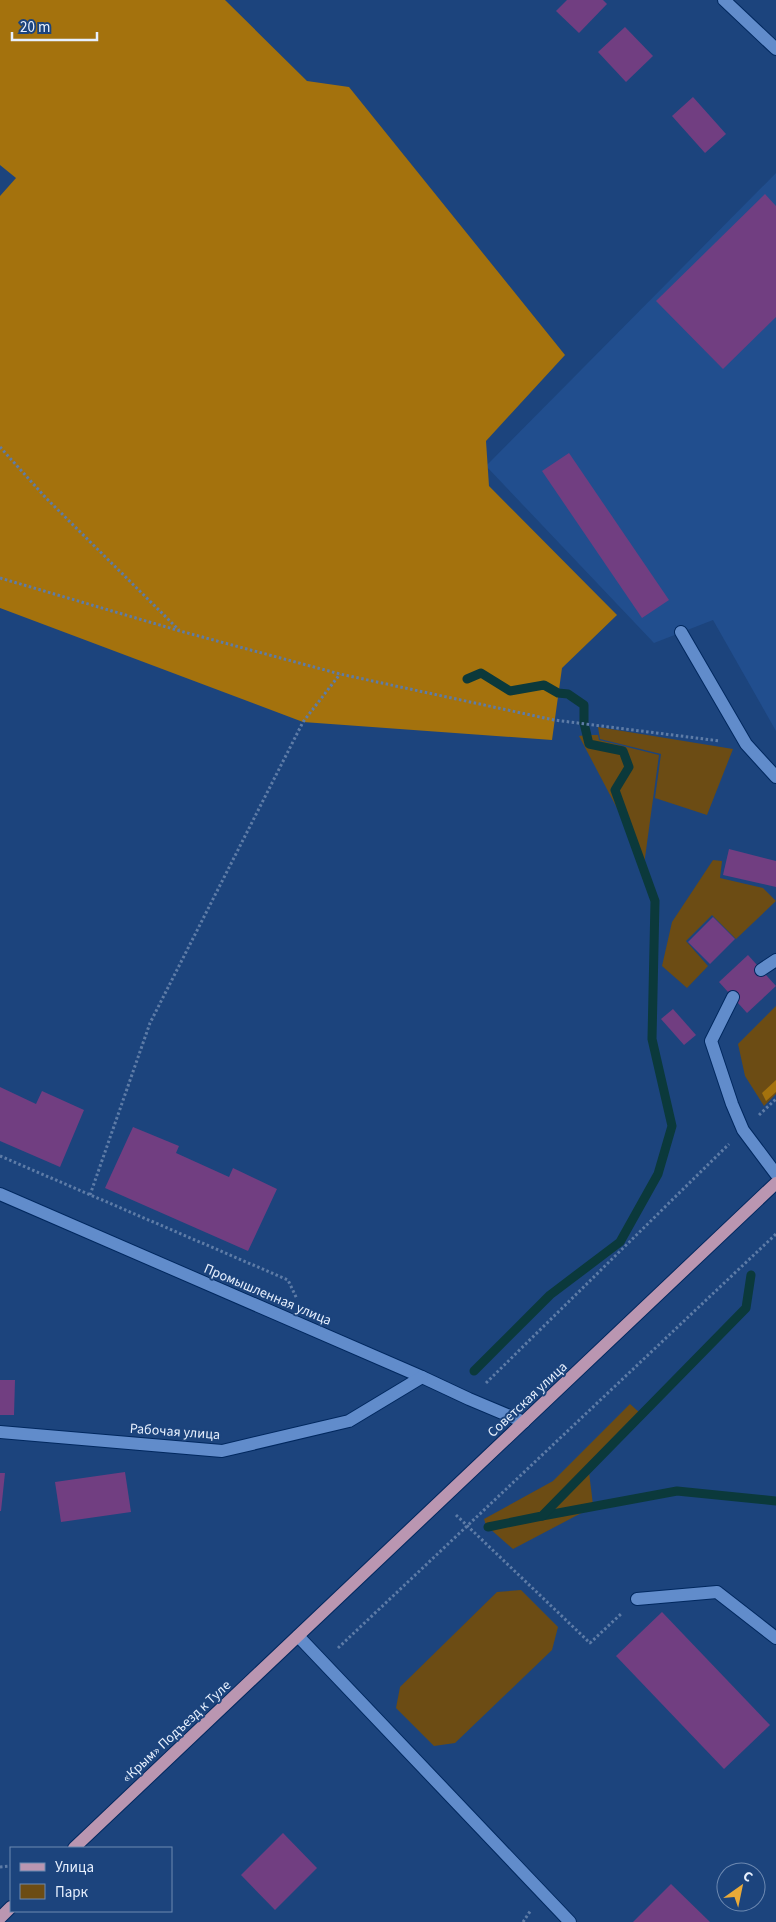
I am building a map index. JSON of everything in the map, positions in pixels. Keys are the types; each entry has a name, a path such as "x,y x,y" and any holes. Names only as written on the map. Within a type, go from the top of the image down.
{"main road":[{"name":"Советская улица","path":"298,1636 776,1183"},
{"name":"«Крым» Подъезд к Туле","path":"75,1847 298,1636"},
{"path":"0,1918 10,1908"}],"street":[{"path":"724,0 776,50"},
{"path":"681,632 746,744 776,777"},
{"path":"761,970 776,960"},
{"path":"733,997 711,1040 732,1104 743,1130 776,1174"},
{"name":"Промышленная улица","path":"0,1194 524,1422"},
{"name":"Рабочая улица","path":"0,1432 222,1451 349,1421 422,1377"},
{"path":"637,1599 717,1592 776,1638"},
{"path":"298,1636 570,1922"}],"path":[{"path":"0,447 46,498 180,631"},
{"path":"0,578 180,631 340,674 573,722 746,744"},
{"path":"90,1195 150,1023 303,722 340,674"},
{"path":"469,1399 776,1098"},
{"path":"0,1156 288,1280 310,1329"},
{"path":"323,1662 776,1234"},
{"path":"442,1500 590,1643 637,1599"}],"shaded area":[{"path":"0,0 225,0 307,81 349,87 565,355 486,441 489,486 617,615 562,668 552,740 303,722 0,608 0,196 16,178 0,165"},
{"path":"776,173 776,731 713,620 654,643 486,466"},
{"path":"776,1080 776,1092 766,1101 762,1093"}],"green space":[{"path":"598,727 733,749 707,815 655,798 661,754 600,739"},
{"path":"586,735 588,745 622,752 628,767 613,790 621,811 619,812 579,736"},
{"path":"589,735 598,735 599,740 659,755 644,865 617,790 631,767 624,750 590,743"},
{"path":"713,860 722,861 720,878 763,888 776,901 736,939 712,915 686,941 708,966 687,988 662,966 672,922"},
{"path":"776,1006 776,1094 764,1106 745,1076 738,1044"},
{"path":"630,1404 640,1413 541,1513 486,1525 484,1519 553,1481"},
{"path":"589,1472 593,1505 545,1514"},
{"path":"589,1509 513,1549 489,1528"},
{"path":"521,1590 558,1627 552,1650 455,1743 434,1746 396,1708 400,1687 497,1592"}],"building":[{"path":"567,0 603,0 607,4 579,33 556,11"},
{"path":"625,27 653,56 626,82 598,52"},
{"path":"693,97 726,134 705,153 672,116"},
{"path":"765,194 776,206 776,317 723,369 656,301"},
{"path":"569,453 669,600 642,618 542,471"},
{"path":"729,849 776,861 776,887 723,875"},
{"path":"713,917 735,939 710,964 688,942"},
{"path":"748,955 776,986 747,1013 719,982"},
{"path":"673,1009 696,1035 684,1045 661,1019"},
{"path":"0,1087 36,1104 42,1091 84,1110 60,1167 0,1141"},
{"path":"133,1127 179,1146 176,1153 229,1177 233,1168 277,1189 248,1251 105,1188"},
{"path":"0,1380 15,1380 14,1415 0,1415"},
{"path":"125,1472 131,1512 61,1522 55,1482"},
{"path":"0,1473 5,1473 1,1511 0,1511"},
{"path":"662,1612 770,1725 724,1769 616,1656"},
{"path":"283,1833 317,1868 275,1910 241,1875"},
{"path":"671,1884 710,1922 633,1922"}],"waterway":[{"path":"467,679 481,673 510,691 544,685 558,693 568,694 584,705 584,723 589,744 623,751 629,767 615,790 655,901 652,1039 672,1126 658,1174 620,1242 550,1295 474,1371"},
{"path":"488,1527 542,1516 746,1308 751,1275"},
{"path":"542,1516 677,1491 776,1501"}]}
